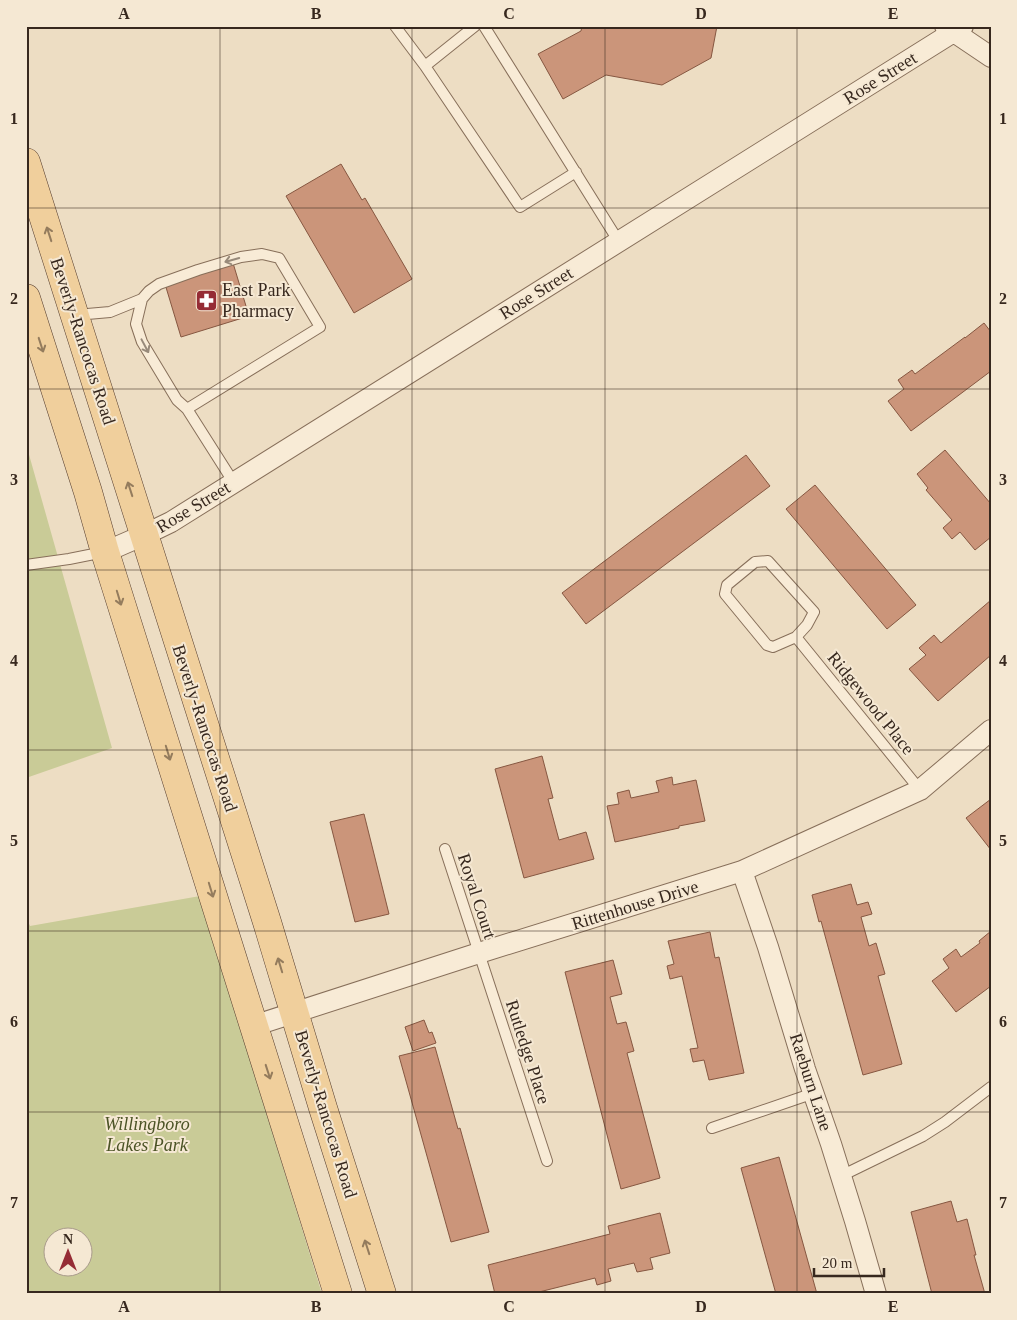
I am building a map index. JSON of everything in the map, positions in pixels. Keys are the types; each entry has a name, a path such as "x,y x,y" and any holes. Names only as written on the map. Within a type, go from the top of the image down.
{"main road":[{"name":"Beverly-Rancocas Road","path":"26,162 267,922 382,1294"},
{"path":"26,298 338,1294"}],"street":[{"path":"954,28 991,57"},
{"name":"Rose Street","path":"105,552 171,522 619,242 954,28"},
{"name":"Rittenhouse Drive","path":"253,1026 479,953 742,872 920,790 991,730"},
{"name":"Raeburn Lane","path":"742,872 841,1176 876,1294"}],"lane":[{"path":"395,26 425,66 520,207 576,172"},
{"path":"425,66 475,26"},
{"path":"484,26 619,242"},
{"path":"75,315 110,312 142,299 159,284 198,270 262,254 279,258 320,327 187,409"},
{"path":"142,299 136,324 142,342 177,400 187,409 234,483"},
{"path":"26,565 105,552"},
{"path":"768,561 814,612 807,625 796,638 772,647 767,645 724,594 727,585 755,562 768,561"},
{"name":"Ridgewood Place","path":"796,638 920,790"},
{"name":"Royal Court","path":"445,849 479,953"},
{"name":"Rutledge Place","path":"479,953 547,1161"},
{"path":"841,1176 923,1136 945,1122 991,1087"},
{"path":"712,1128 814,1094"}],"green space":[{"path":"26,444 112,748 26,778"},
{"name":"Willingboro Lakes Park","path":"200,896 322,1294 26,1294 26,917 30,926"}],"building":[{"path":"582,26 717,26 711,58 662,85 606,75 563,99 538,54 581,31"},
{"path":"341,164 362,200 365,198 412,279 354,313 286,196"},
{"path":"233,263 249,316 181,337 165,284"},
{"path":"984,323 991,332 991,371 911,431 888,401 904,389 898,380 912,370 915,374"},
{"path":"945,450 991,504 991,537 975,550 960,532 952,539 943,528 952,520 926,490 928,488 917,474"},
{"path":"746,455 770,486 586,624 562,593"},
{"path":"815,485 916,605 887,629 786,509"},
{"path":"991,600 991,655 938,701 909,669 926,655 919,648 934,635 941,643"},
{"path":"542,756 553,798 548,799 559,840 586,832 594,859 524,878 495,769"},
{"path":"672,777 673,785 696,780 705,821 615,842 607,806 619,804 617,793 629,790 631,798 659,792 656,781"},
{"path":"991,799 991,850 966,818"},
{"path":"364,814 389,914 355,922 330,822"},
{"path":"851,884 857,905 868,902 872,914 861,917 869,946 876,943 885,974 878,976 902,1064 863,1075 821,921 819,922 812,895"},
{"path":"991,931 991,986 956,1012 932,981 949,968 943,959 956,949 961,957 980,943 979,941"},
{"path":"710,932 715,958 719,957 744,1073 709,1080 704,1060 693,1062 690,1049 698,1048 682,976 670,979 667,966 674,964 668,941"},
{"path":"613,960 622,994 610,997 617,1024 626,1022 634,1051 627,1053 660,1178 621,1189 565,972"},
{"path":"424,1020 429,1033 432,1032 436,1043 413,1051 405,1027"},
{"path":"435,1047 489,1232 451,1242 399,1056"},
{"path":"779,1157 817,1294 776,1294 741,1168"},
{"path":"951,1201 957,1222 967,1219 976,1255 974,1255 985,1294 932,1294 911,1212"},
{"path":"660,1213 670,1253 650,1258 653,1269 637,1272 634,1263 608,1269 611,1281 597,1285 595,1278 531,1294 495,1294 488,1265 610,1234 608,1226"}],"place":[{"name":"East Park Pharmacy","path":"206,300"}]}
